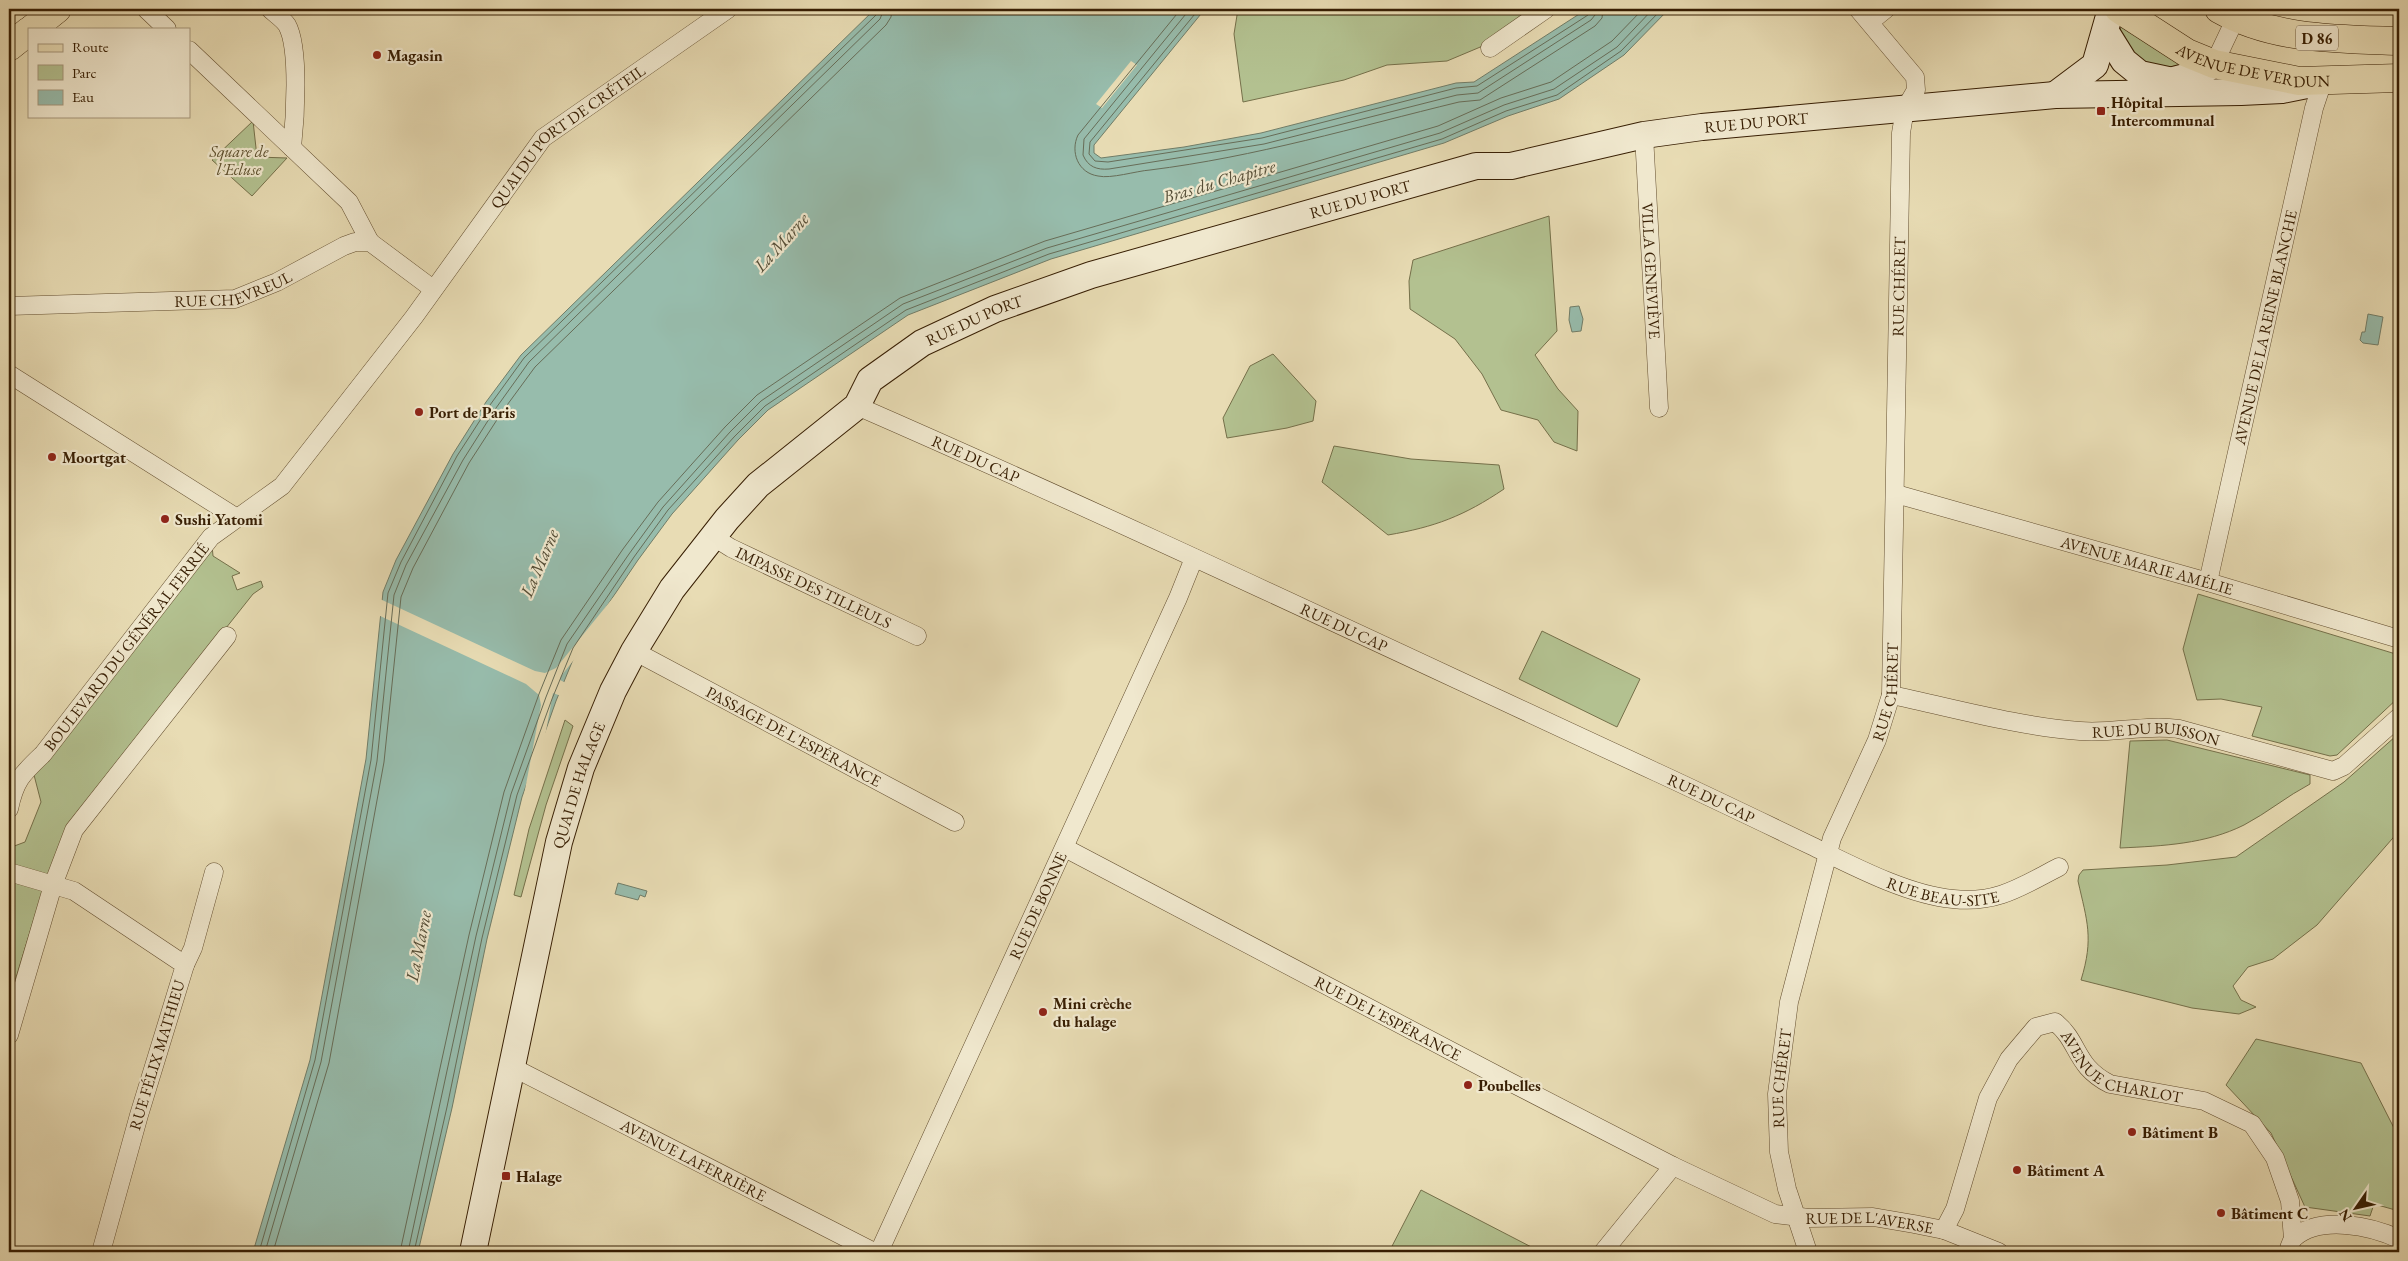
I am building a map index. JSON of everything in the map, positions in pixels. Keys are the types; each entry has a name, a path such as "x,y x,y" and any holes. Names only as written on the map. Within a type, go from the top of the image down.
{"main road":[{"path":"33,28 57,9"},
{"name":"AVENUE DE VERDUN","path":"2119,9 2187,53 2214,64 2299,81 2399,78"},
{"name":"D 86","path":"2232,12 2276,31 2320,39 2399,41"},
{"path":"9,48 28,32"}],"street":[{"path":"146,9 166,28"},
{"path":"270,9 286,23 293,40 295,120 292,148"},
{"name":"QUAI DU PORT DE CRÉTEIL","path":"433,289 543,138 728,9"},
{"path":"1490,48 1546,9"},
{"path":"1864,15 1886,9"},
{"path":"2130,95 2168,80 2200,74 2214,64 2232,12"},
{"name":"RUE CHÉRET","path":"1808,1252 1795,1216 1779,1152 1777,1094 1789,1002 1832,838 1877,740 1891,695 1896,494 1900,133 1905,109 1916,90 1914,77 1864,15"},
{"path":"2108,20 2124,61 2140,74 2168,80"},
{"path":"2055,95 2095,64 2108,20"},
{"path":"190,51 349,202 370,242 433,289"},
{"path":"2055,95 2130,95 2282,90 2332,79"},
{"name":"AVENUE DE LA REINE BLANCHE","path":"2208,582 2314,108 2321,87 2332,79"},
{"name":"RUE DU PORT","path":"856,406 870,380 922,343 995,309 1091,275 1180,248 1476,166 1511,166 1644,135 1702,127 2055,95"},
{"name":"VILLA GENEVIÈVE","path":"1644,135 1659,408"},
{"name":"RUE CHEVREUL","path":"9,306 235,299 277,282 344,246 355,242 370,242"},
{"name":"BOULEVARD DU GÉNÉRAL FERRIÉ","path":"9,809 15,772 44,754 211,536 282,486 414,317 433,289"},
{"path":"9,374 237,518"},
{"name":"QUAI DE HALAGE","path":"473,1252 559,842 581,768 613,691 634,651 672,589 712,536 758,485 856,406"},
{"name":"RUE DU CAP","path":"856,406 1020,477 1828,854"},
{"name":"AVENUE MARIE AMÉLIE","path":"1896,494 2208,582 2399,639"},
{"name":"IMPASSE DES TILLEULS","path":"712,536 746,555 917,636"},
{"name":"RUE DE BONNE","path":"878,1252 1065,848 1194,558"},
{"path":"9,1035 54,885 74,830 227,636"},
{"name":"PASSAGE DE L'ESPÉRANCE","path":"634,651 954,822"},
{"name":"RUE DU BUISSON","path":"1891,695 2033,727 2083,731 2166,727 2179,729 2333,771 2344,766 2399,716"},
{"name":"RUE DE L'ESPÉRANCE","path":"1065,848 1673,1166 1775,1214 1795,1216"},
{"name":"RUE BEAU-SITE","path":"1828,854 1901,886 1951,900 1977,900 1999,897 2058,867"},
{"name":"RUE FÉLIX MATHIEU","path":"9,872 74,891 185,965 139,1115 101,1252"},
{"path":"185,965 193,948 214,872"},
{"name":"AVENUE CHARLOT","path":"1944,1230 1955,1209 1988,1098 2009,1058 2036,1027 2055,1022 2064,1031 2086,1067 2096,1077 2110,1084 2204,1101 2252,1124 2275,1158 2290,1201 2290,1246"},
{"name":"AVENUE LAFERRIÈRE","path":"512,1067 874,1252"},
{"path":"1603,1252 1673,1166"},
{"name":"RUE DE L'AVERSE","path":"1795,1216 1809,1218 1872,1217 1944,1230 1999,1252"},
{"path":"2290,1246 2308,1230 2336,1223 2384,1232 2399,1239"}],"green space":[{"path":"1238,9 1527,9 1527,18 1497,40 1447,61 1387,65 1344,80 1243,102 1234,34"},
{"path":"2120,26 2186,63 2159,70 2144,62 2133,54 2124,43"},
{"name":"Square de l'Ecluse","path":"253,121 257,157 287,158 252,196 212,160"},
{"path":"1549,216 1557,331 1535,355 1558,389 1578,411 1577,451 1554,442 1538,420 1501,410 1482,374 1455,339 1410,309 1409,281 1413,260"},
{"path":"1273,354 1316,401 1313,421 1287,428 1227,438 1223,418 1250,366"},
{"path":"1334,446 1411,459 1499,465 1504,489 1476,506 1449,519 1388,535 1322,482"},
{"path":"212,545 213,556 240,573 232,576 237,590 261,581 263,587 253,594 83,808 43,890 9,1000 9,848 25,842 41,802 34,775"},
{"path":"2198,594 2399,655 2399,697 2337,755 2330,756 2252,736 2262,707 2221,699 2197,700 2183,649"},
{"path":"1542,631 1640,679 1617,727 1519,679"},
{"path":"565,720 573,726 546,805 521,897 514,895 529,829"},
{"path":"2396,736 2399,741 2399,831 2317,925 2273,959 2248,967 2233,986 2241,1000 2256,1007 2239,1014 2192,1008 2081,980 2088,941 2088,930 2078,881 2079,875 2083,870 2167,865 2236,857 2344,782"},
{"path":"2167,740 2310,775 2310,784 2244,825 2230,831 2184,843 2120,848 2130,741"},
{"path":"2256,1039 2361,1063 2396,1132 2399,1163 2399,1211 2374,1204 2370,1216 2305,1207 2271,1133 2226,1085"},
{"path":"1421,1190 1541,1252 1389,1252"}],"water":[{"path":"875,9 1205,9 1094,145 1094,153 1101,158 1184,147 1261,133 1456,83 1474,82 1587,9 1669,9 1624,55 1559,99 1508,116 1444,143 1051,259 908,315 768,410 738,440 672,514 638,560 577,650 556,701 522,797 487,939 452,1108 418,1252 253,1252 310,1060 366,759 383,592 396,560 453,454 486,402 521,355"},
{"path":"1579,306 1583,319 1581,331 1572,332 1569,320 1570,307"},
{"path":"2368,314 2383,317 2378,345 2363,343 2360,340 2362,332 2365,332"},
{"path":"618,883 647,891 645,897 640,895 638,900 615,894"}],"pier":[{"path":"1131,61 1137,65 1102,108 1096,104"},
{"path":"625,583 577,656 561,676 560,680 566,683 561,696 553,693 543,747 521,811 541,705 539,695 526,684 378,615 380,599 535,671 545,673 556,668"}],"place":[{"name":"Magasin","path":"377,55"},
{"name":"Hôpital Intercommunal","path":"2101,111"},
{"name":"Port de Paris","path":"419,412"},
{"name":"Moortgat","path":"52,457"},
{"name":"Sushi Yatomi","path":"165,519"},
{"name":"Mini crèche du halage","path":"1043,1012"},
{"name":"Poubelles","path":"1468,1085"},
{"name":"Bâtiment B","path":"2132,1132"},
{"name":"Bâtiment A","path":"2017,1170"},
{"name":"Halage","path":"506,1176"},
{"name":"Bâtiment C","path":"2221,1213"}],"water label":[{"name":"Bras du Chapitre","path":"1219,181"},
{"name":"La Marne","path":"781,242"},
{"name":"La Marne","path":"539,563"},
{"name":"La Marne","path":"418,946"}]}
